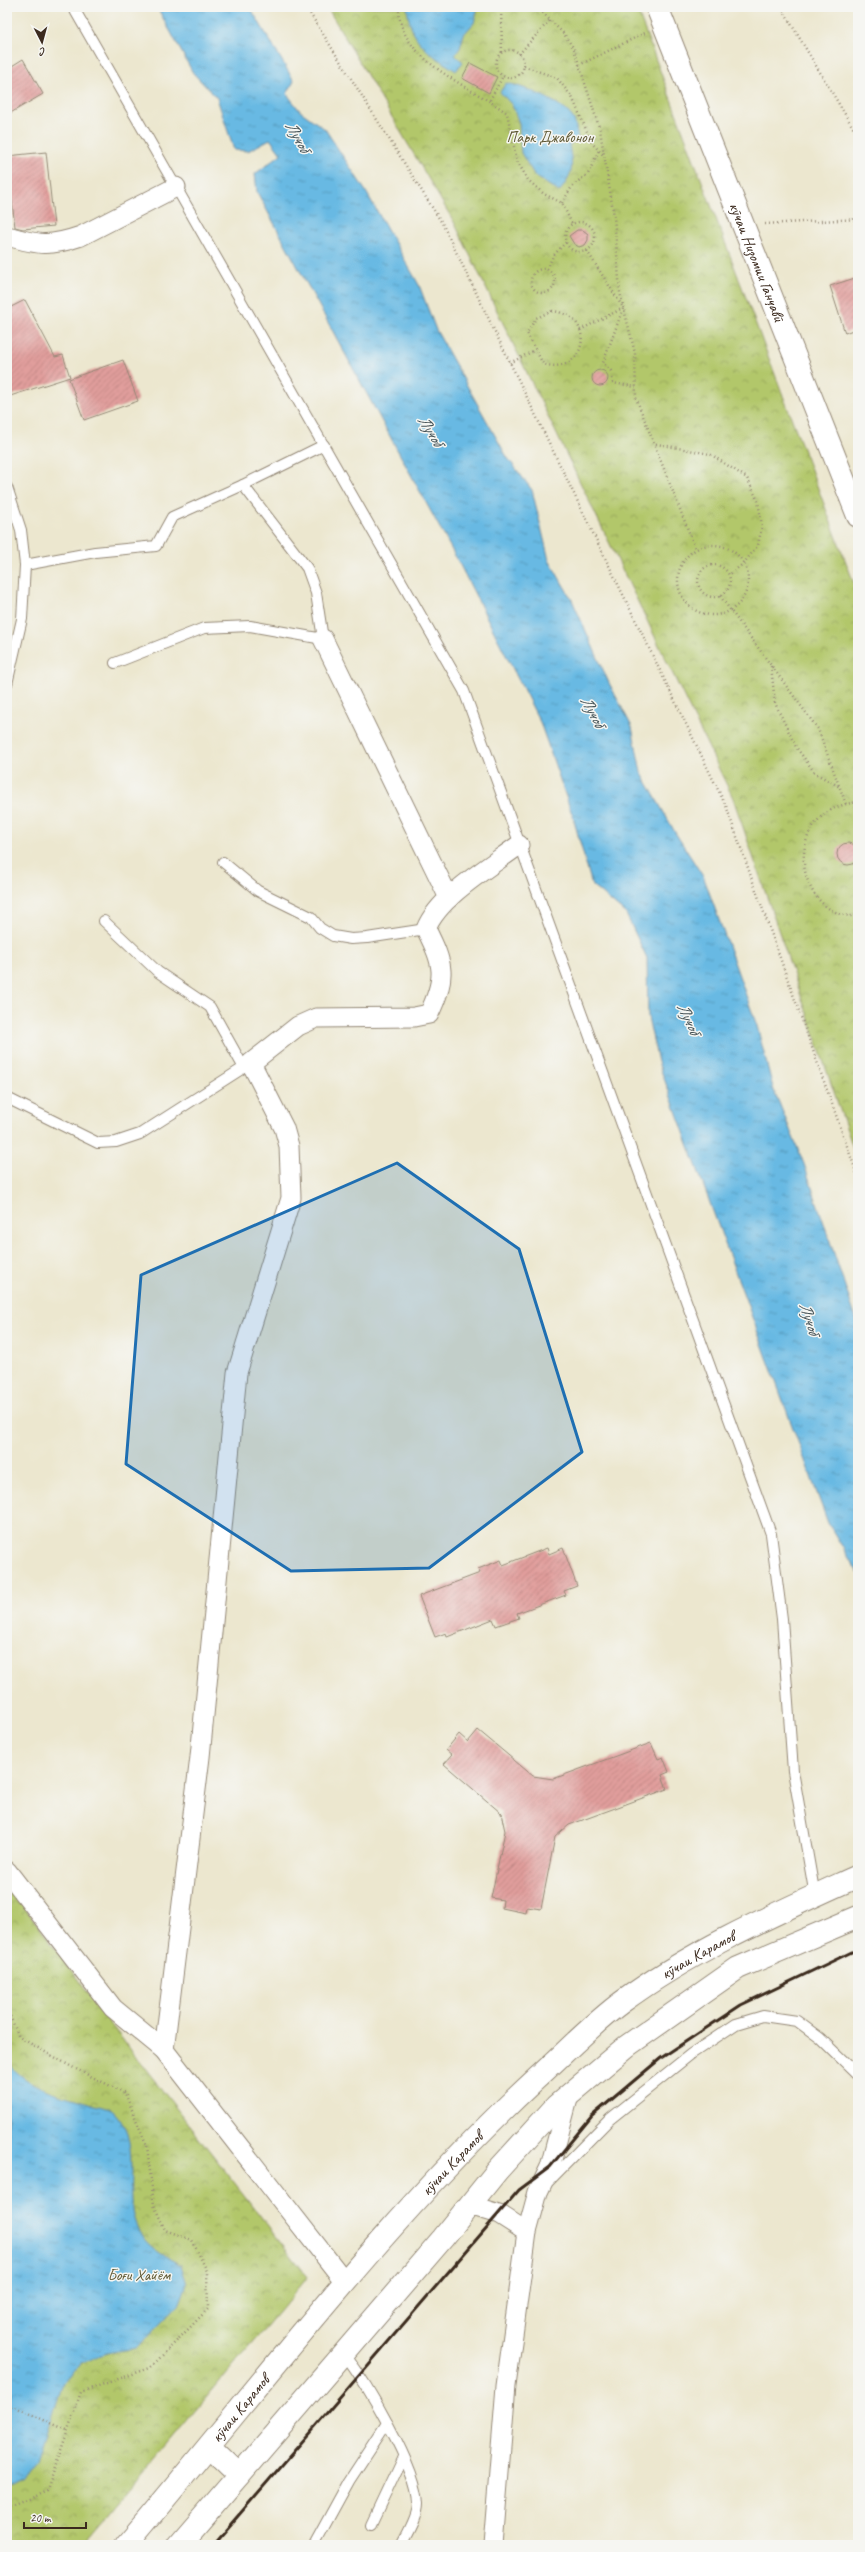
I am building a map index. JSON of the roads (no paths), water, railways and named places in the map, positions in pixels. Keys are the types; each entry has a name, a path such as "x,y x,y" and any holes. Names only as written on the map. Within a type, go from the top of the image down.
{"main road":[{"name":"кӯчаи Низомии Ганҷавӣ","path":"660,15 858,516"},
{"name":"кӯчаи Карамов","path":"126,2545 210,2447 345,2282 481,2130 622,2002 707,1948 858,1876"},
{"name":"кӯчаи Карамов","path":"179,2545 469,2205 556,2106 627,2046 738,1968 858,1917"},
{"path":"210,2447 239,2475"}],"street":[{"path":"7,236 39,245 66,241 81,236 176,186"},
{"path":"323,639 449,898"},
{"path":"164,2050 200,1757 237,1373 291,1198 289,1146 284,1128 248,1066 298,1026 316,1018 414,1017 429,1014 442,975 439,955 426,929 430,920 449,898 519,845"},
{"path":"7,1871 113,2008 164,2050 345,2282"},
{"path":"493,2545 506,2386 526,2232 538,2192 550,2167 569,2095"},
{"path":"469,2205 499,2214 526,2232"}],"lane":[{"path":"73,7 464,691 771,1534 782,1619 793,1770 815,1896"},
{"path":"25,566 95,552 156,546 172,517 243,485 324,445"},
{"path":"115,663 204,628 250,626 323,639 316,593 307,568 243,485"},
{"path":"7,487 21,530 25,566 22,619 7,684"},
{"path":"223,862 258,891 311,917 320,928 333,936 351,939 367,938 426,929"},
{"path":"7,1109 10,1099 98,1143 116,1142 140,1134 248,1066 210,1007 158,972 104,921"},
{"path":"538,2192 610,2119 691,2054 736,2024 763,2016 797,2021 820,2038 858,2075"},
{"path":"344,2353 360,2375 388,2423 403,2457 418,2503 411,2525 401,2545"},
{"path":"314,2545 349,2481 388,2423"},
{"path":"371,2525 403,2457"}],"water":[{"name":"Лучоб","path":"157,7 250,7 294,81 287,94 300,111 325,129 365,190 419,285 436,330 507,457 532,490 549,560 572,600 609,683 632,727 641,772 676,834 704,878 757,1026 773,1088 804,1164 858,1325 858,1573 828,1523 658,1062 648,1017 647,958 626,914 592,885 573,817 540,722 460,565 257,192 255,174 281,154 270,139 248,151 234,150 217,98 193,73"},
{"path":"407,7 478,7 474,23 464,34 460,48 455,55 463,62 456,71 422,46 412,30"},
{"path":"506,83 543,96 562,107 574,120 578,139 569,145 572,165 570,175 559,192 535,176 521,153 519,123 512,105 500,92"},
{"path":"7,2061 15,2071 35,2085 58,2094 108,2108 114,2112 124,2126 129,2141 131,2158 132,2208 136,2224 144,2239 152,2247 161,2254 181,2265 187,2284 180,2303 137,2348 107,2353 82,2362 63,2383 38,2462 24,2478 7,2487 7,2409 11,2391 7,2368"}],"railway":[{"path":"213,2545 519,2190 550,2167 592,2116 661,2058 741,2005 858,1949"}],"park label":[{"name":"Парк Джавонон","path":"550,136"},
{"name":"Боғи Хайём","path":"139,2274"}]}
